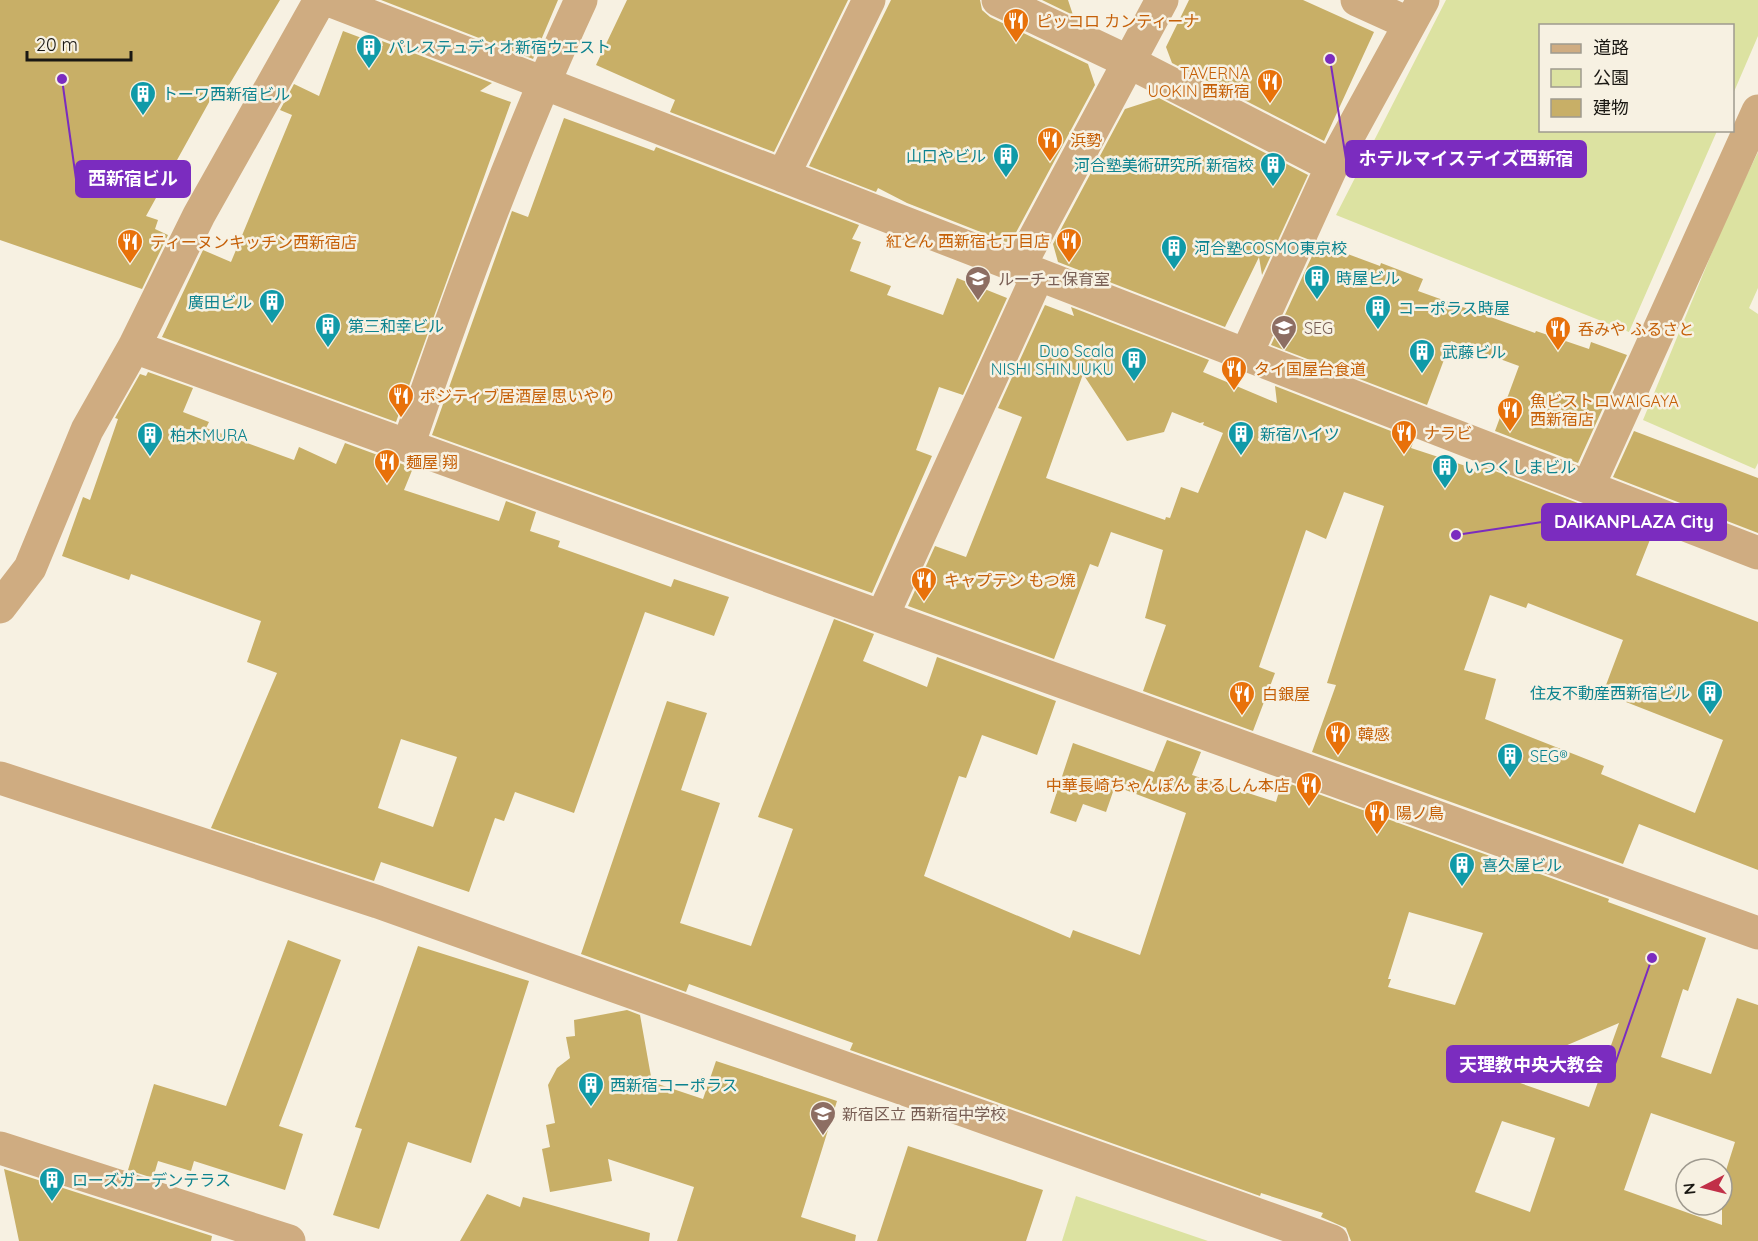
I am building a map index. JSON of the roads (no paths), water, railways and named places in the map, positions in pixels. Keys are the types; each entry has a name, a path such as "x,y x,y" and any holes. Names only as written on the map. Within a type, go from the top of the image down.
{"street":[{"path":"0,607 30,568 87,430 134,347 199,215 320,0"},
{"path":"329,0 1758,553"},
{"path":"408,446 449,324 542,83 581,0"},
{"path":"783,176 869,0"},
{"path":"998,0 1129,62 1332,166"},
{"path":"882,617 1029,271 1129,62 1162,0"},
{"path":"1246,355 1332,166 1416,12 1356,0"},
{"path":"1588,487 1758,111"},
{"path":"134,347 1758,933"},
{"path":"0,778 378,902 1332,1241"},
{"path":"0,1148 289,1241"}],"place":[{"name":"ピッコロ カンティーナ","path":"1016,44"},
{"name":"ホテルマイステイズ西新宿","path":"1330,59"},
{"name":"パレステュディオ新宿ウエスト","path":"369,70"},
{"name":"西新宿ビル","path":"62,79"},
{"name":"TAVERNA UOKIN 西新宿","path":"1270,105"},
{"name":"トーワ西新宿ビル","path":"143,117"},
{"name":"浜勢","path":"1050,163"},
{"name":"山口やビル","path":"1006,179"},
{"name":"河合塾美術研究所 新宿校","path":"1273,188"},
{"name":"紅とん 西新宿七丁目店","path":"1069,264"},
{"name":"ティーヌンキッチン西新宿店","path":"130,265"},
{"name":"河合塾COSMO東京校","path":"1174,271"},
{"name":"時屋ビル","path":"1317,301"},
{"name":"ルーチェ保育室","path":"978,302"},
{"name":"廣田ビル","path":"272,325"},
{"name":"コーポラス時屋","path":"1378,331"},
{"name":"第三和幸ビル","path":"328,349"},
{"name":"SEG","path":"1284,351"},
{"name":"呑みや ふるさと","path":"1558,352"},
{"name":"武藤ビル","path":"1422,375"},
{"name":"Duo Scala NISHI SHINJUKU","path":"1134,383"},
{"name":"タイ国屋台食道","path":"1234,392"},
{"name":"ポジティブ居酒屋 思いやり","path":"401,419"},
{"name":"魚ビストロWAIGAYA 西新宿店","path":"1510,433"},
{"name":"ナラビ","path":"1404,456"},
{"name":"新宿ハイツ","path":"1241,457"},
{"name":"柏木MURA","path":"150,458"},
{"name":"麺屋 翔","path":"387,485"},
{"name":"いつくしまビル","path":"1445,490"},
{"name":"DAIKANPLAZA City","path":"1456,535"},
{"name":"キャプテン もつ焼","path":"924,603"},
{"name":"住友不動産西新宿ビル","path":"1710,716"},
{"name":"白銀屋","path":"1242,717"},
{"name":"韓感","path":"1338,757"},
{"name":"SEG®","path":"1510,779"},
{"name":"中華長崎ちゃんぽん まるしん本店","path":"1309,808"},
{"name":"陽ノ鳥","path":"1377,836"},
{"name":"喜久屋ビル","path":"1462,888"},
{"name":"天理教中央大教会","path":"1652,958"},
{"name":"西新宿コーポラス","path":"591,1108"},
{"name":"新宿区立 西新宿中学校","path":"823,1137"},
{"name":"ローズガーデンテラス","path":"52,1203"}]}
